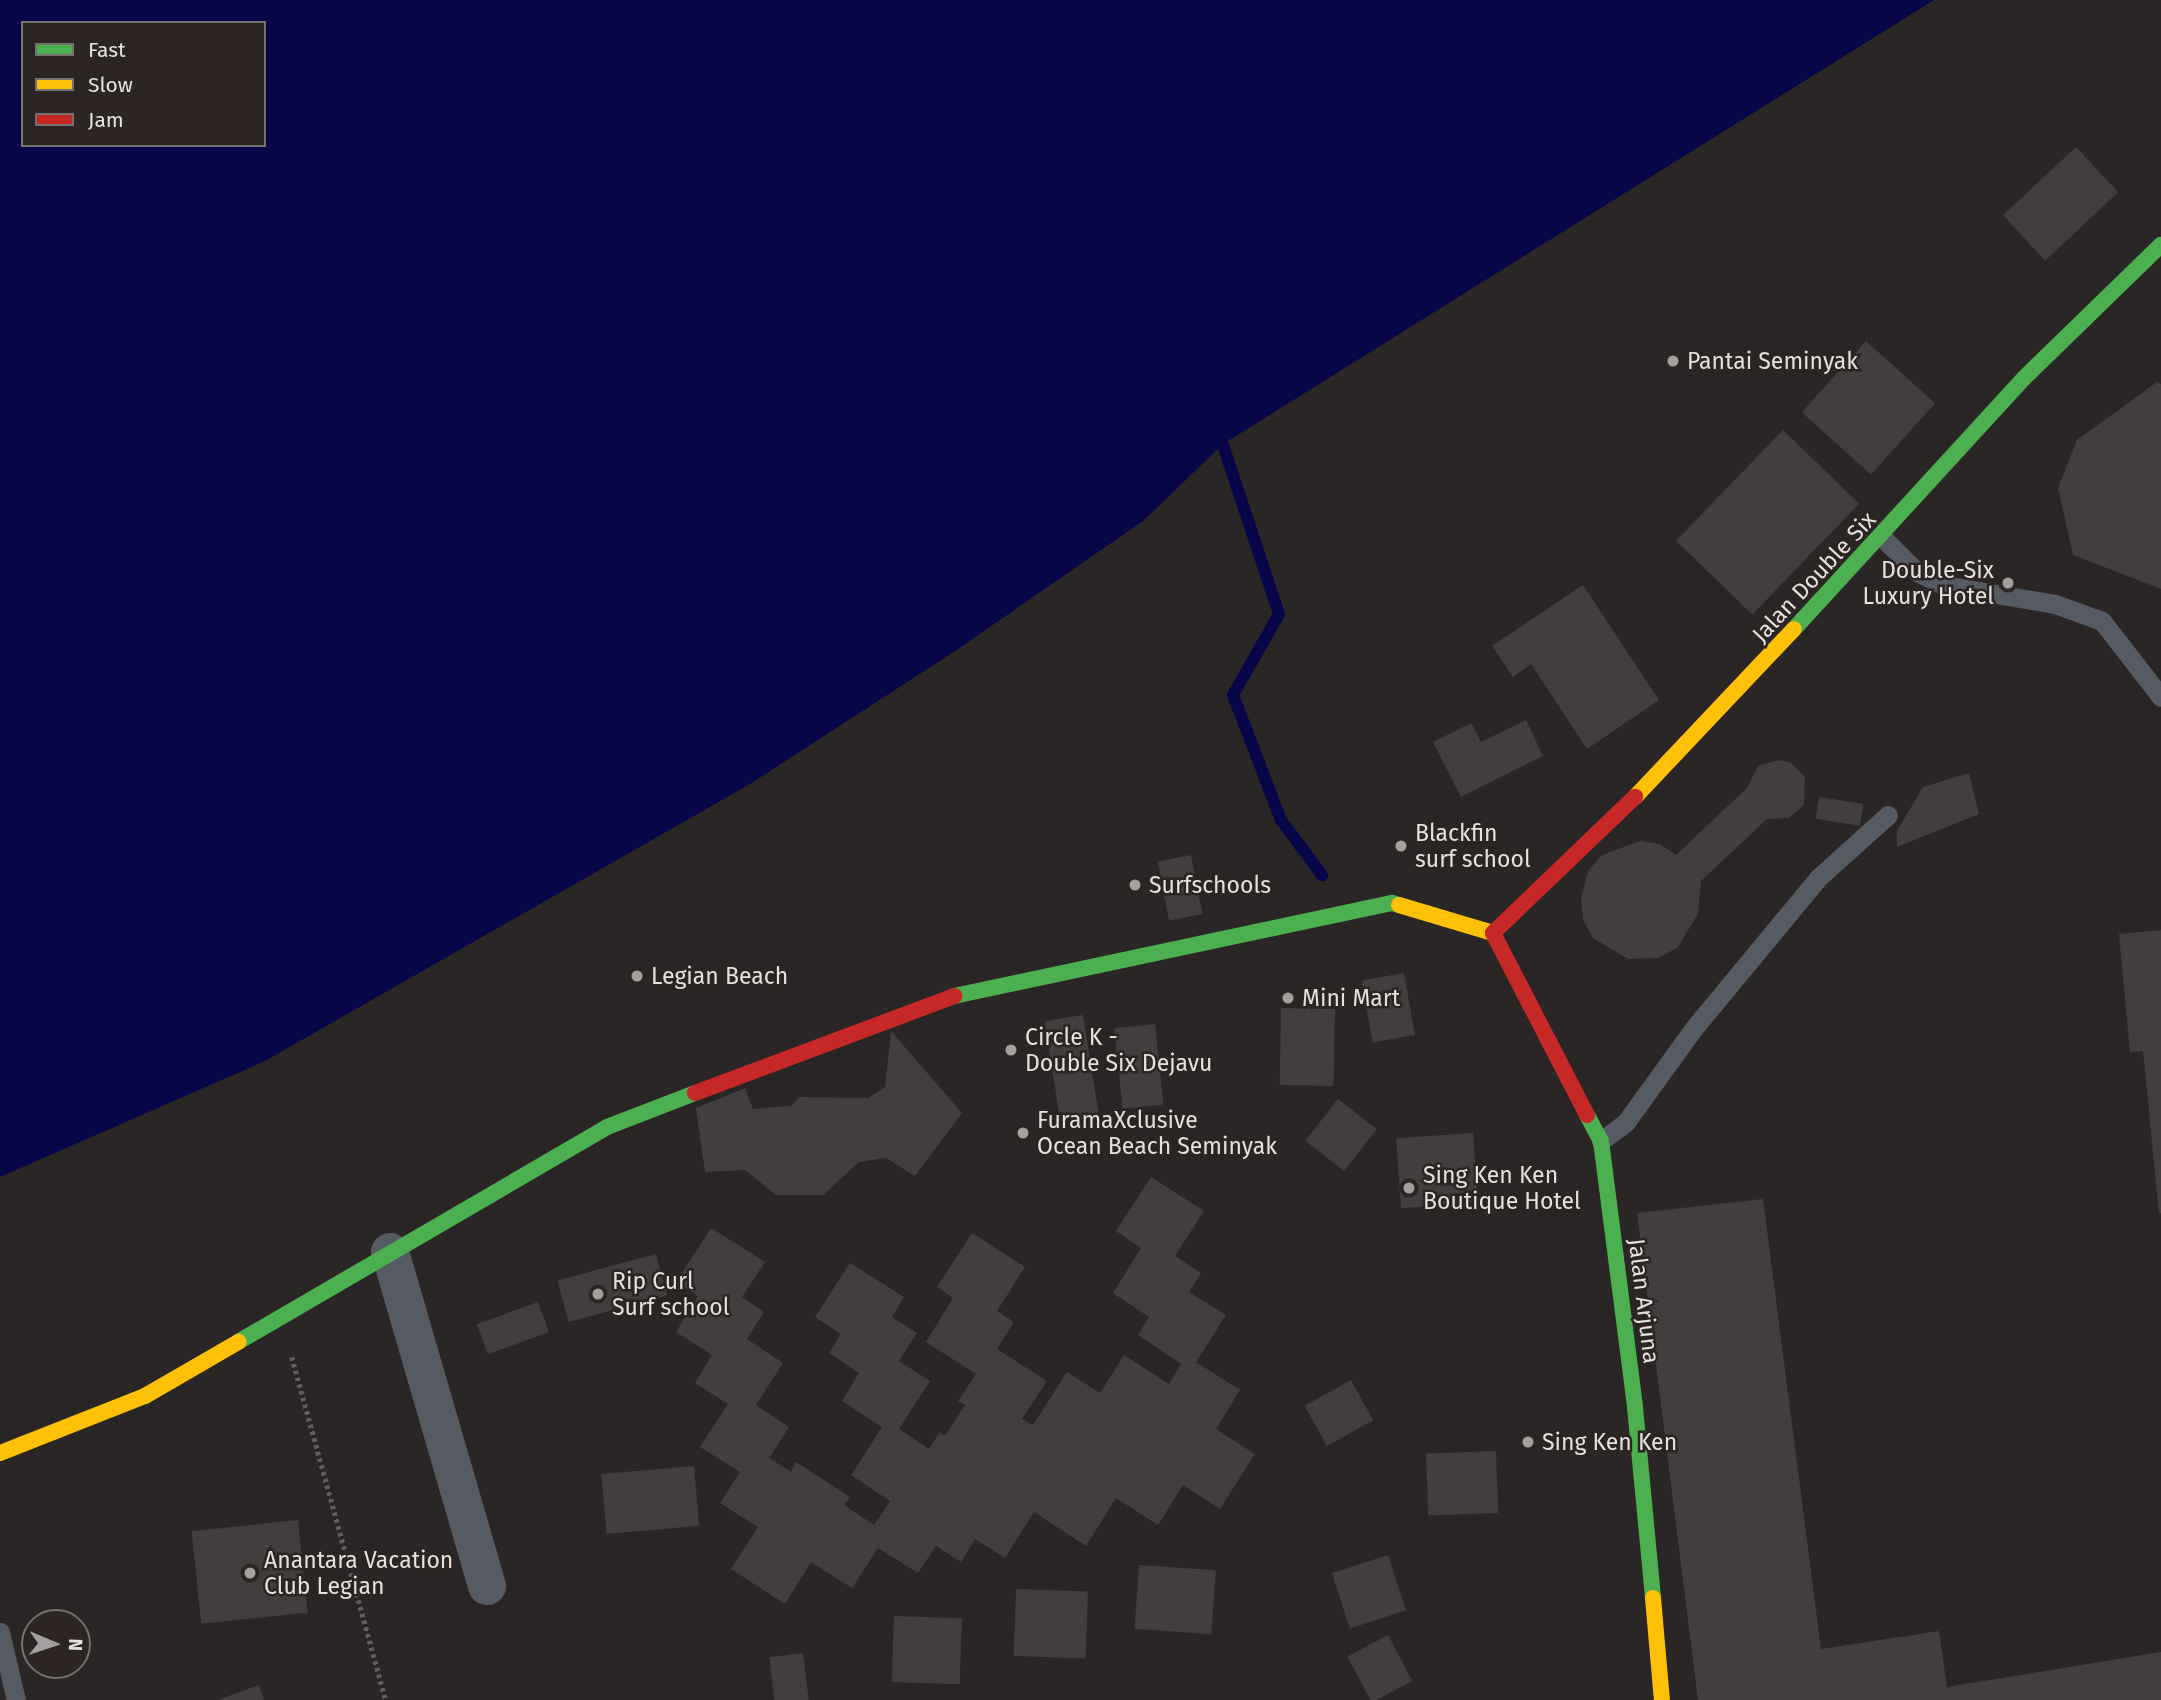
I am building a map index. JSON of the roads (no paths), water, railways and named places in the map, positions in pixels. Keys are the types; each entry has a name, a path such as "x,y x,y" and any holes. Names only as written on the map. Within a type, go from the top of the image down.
{"street":[{"name":"Jalan Double Six","path":"1493,933 1676,758 1882,537 2024,378 2161,246"},
{"path":"0,1453 145,1396 607,1126 941,999 1392,903 1493,933"},
{"name":"Jalan Arjuna","path":"1493,933 1601,1141 1635,1407 1662,1700"},
{"path":"390,1252 487,1586"}],"lane":[{"path":"1882,537 1917,572 1944,585 2055,604 2102,621 2161,696"},
{"path":"1601,1141 1626,1122 1694,1028 1818,878 1888,815"},
{"path":"0,1632 16,1700"}],"waterway":[{"path":"1223,445 1279,614 1233,695 1281,820 1322,875"}],"place":[{"name":"Pantai Seminyak","path":"1673,361"},
{"name":"Double-Six Luxury Hotel","path":"2008,583"},
{"name":"Blackfin surf school","path":"1401,846"},
{"name":"Surfschools","path":"1135,885"},
{"name":"Legian Beach","path":"637,976"},
{"name":"Mini Mart","path":"1288,998"},
{"name":"Circle K - Double Six Dejavu","path":"1011,1050"},
{"name":"FuramaXclusive Ocean Beach Seminyak","path":"1023,1133"},
{"name":"Sing Ken Ken Boutique Hotel","path":"1409,1188"},
{"name":"Rip Curl Surf school","path":"598,1294"},
{"name":"Sing Ken Ken","path":"1528,1442"},
{"name":"Anantara Vacation Club Legian","path":"250,1573"}]}
